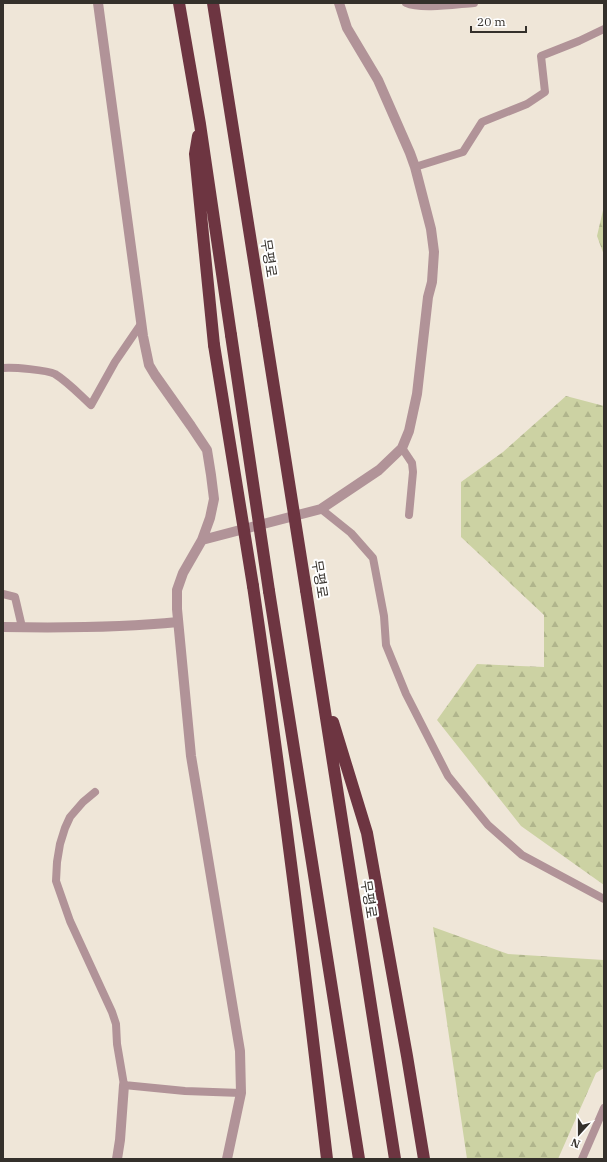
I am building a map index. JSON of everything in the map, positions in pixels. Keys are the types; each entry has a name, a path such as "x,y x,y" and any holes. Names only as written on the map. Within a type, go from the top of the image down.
{"highway":[{"path":"179,3 200,124 269,591 359,1159"},
{"name":"무평로","path":"213,3 395,1159"},
{"path":"200,124 194,154 214,345 253,586 270,706 312,1028 327,1159"},
{"path":"320,680 367,833 424,1159"}],"street":[{"path":"98,3 141,324 149,365 207,450 214,499 210,518 202,540 183,573 177,590 177,609 191,756 240,1051 241,1093 227,1159"},
{"path":"202,540 322,509 379,470 402,448 409,431 417,394 428,297 432,282 434,252 431,229 410,153 378,80 347,28 339,3"},
{"path":"3,627 55,628 140,626 178,622"},
{"path":"117,1159 124,1085"}],"lane":[{"path":"406,3 410,5 433,6 474,3"},
{"path":"415,167 464,152 482,122 527,104 545,92 541,56 604,29"},
{"path":"3,368 39,371 54,374 75,390 90,405 115,362 141,324"},
{"path":"402,448 412,463 413,472 409,515"},
{"path":"322,509 351,533 373,558 384,616 386,644 406,694 448,776 488,825 522,855 604,898"},
{"path":"3,594 15,597 22,627"},
{"path":"95,792 83,802 70,817 65,828 60,844 56,881 70,921 112,1012 116,1024 117,1044 124,1085 185,1091 241,1093"},
{"path":"582,1159 604,1108"}],"green space":[{"path":"604,206 604,255 597,236"},
{"path":"566,396 604,406 604,885 521,826 437,720 477,664 544,667 544,615 461,537 461,482 503,452"},
{"path":"433,927 508,954 604,960 604,1068 596,1073 558,1159 467,1159"}]}
